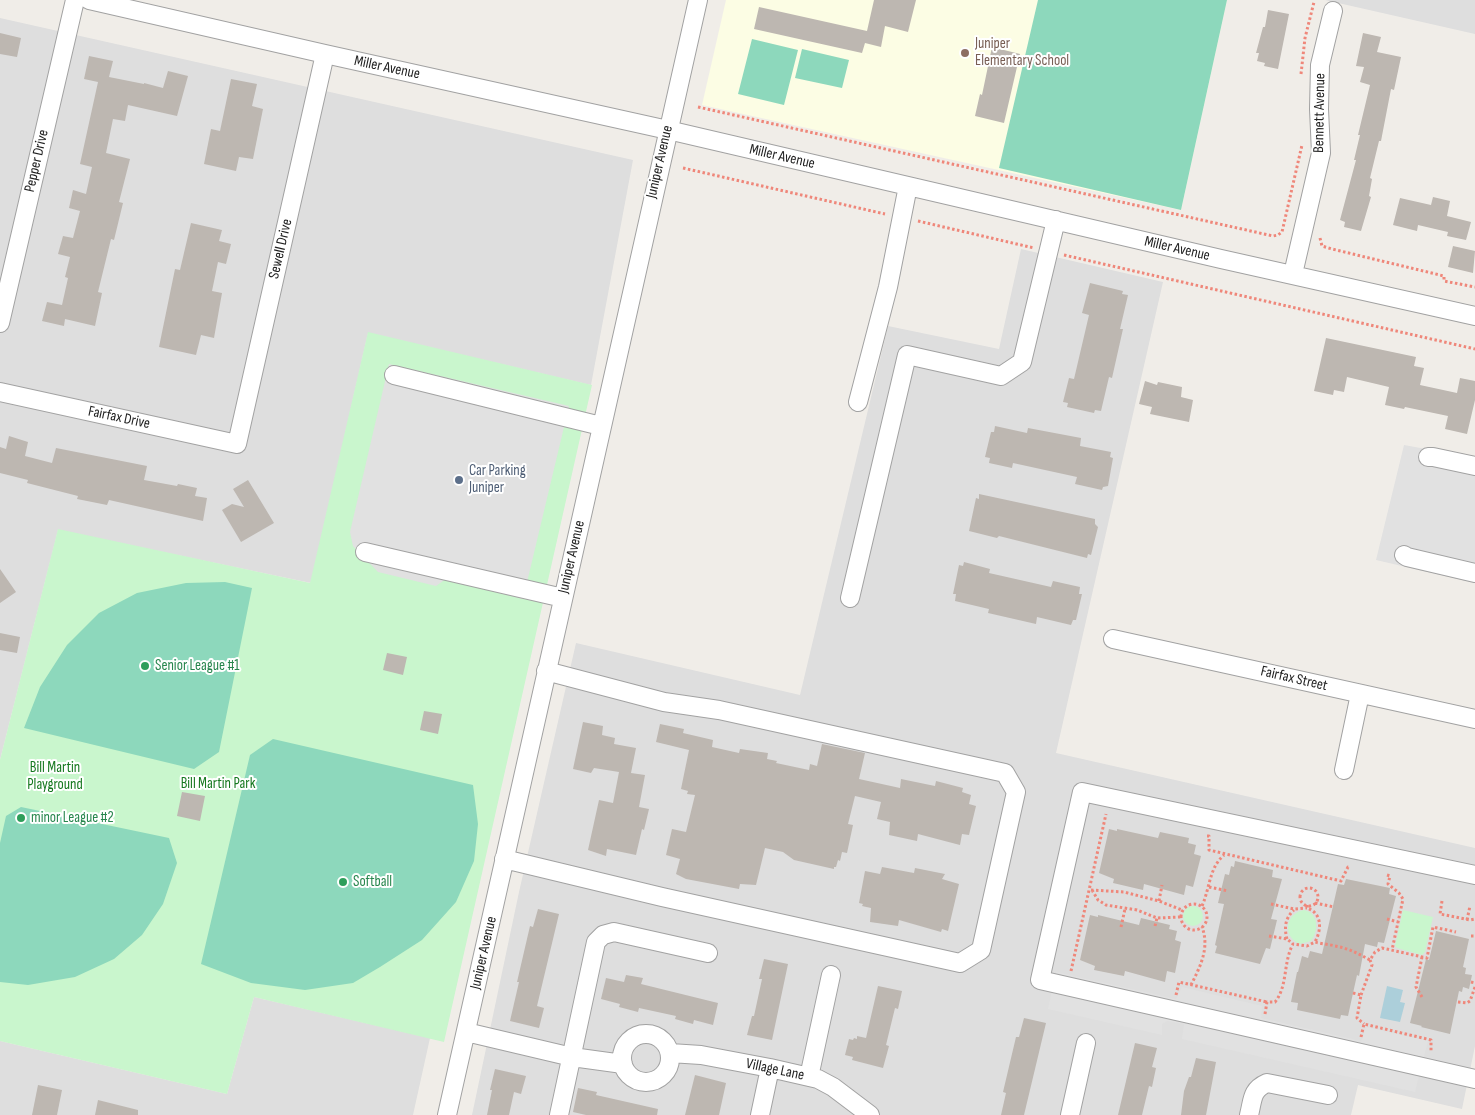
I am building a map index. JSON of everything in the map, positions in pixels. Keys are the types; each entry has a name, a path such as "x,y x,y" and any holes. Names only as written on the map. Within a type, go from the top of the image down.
{"street":[{"name":"Pepper Drive","path":"0,323 75,0"},
{"name":"Miller Avenue","path":"89,0 668,130 1475,316"},
{"name":"Juniper Avenue","path":"447,1115 698,0"},
{"name":"Bennett Avenue","path":"1293,274 1321,153 1320,65 1333,11"},
{"name":"Sewell Drive","path":"237,444 325,54"},
{"path":"858,402 888,287 908,186"},
{"path":"850,598 907,355 1001,376 1022,362 1050,252 1056,220"},
{"path":"394,375 601,426"},
{"name":"Fairfax Drive","path":"0,392 237,444"},
{"path":"1428,457 1475,466"},
{"path":"365,552 563,598"},
{"path":"1404,555 1475,573"},
{"name":"Fairfax Street","path":"1113,639 1475,719"},
{"path":"504,859 662,897 960,963 981,950 1016,792 1005,772 719,710 664,702 546,671"},
{"path":"1344,770 1360,694"},
{"path":"1475,875 1082,792 1040,980 1475,1079"},
{"path":"559,1115 596,942 603,934 614,932 708,953"},
{"path":"808,1077 831,975"},
{"path":"466,1032 572,1057 623,1064"},
{"path":"651,1034 658,1037 663,1041 670,1053 670,1062 662,1076 647,1082 632,1078 626,1072 623,1064 623,1050 626,1044 637,1036 651,1034"},
{"path":"1070,1115 1086,1043"},
{"name":"Village Lane","path":"670,1053 701,1055 818,1079 870,1115"},
{"path":"760,1115 770,1068"},
{"path":"1249,1115 1254,1094 1258,1087 1267,1083 1328,1095"}],"path":[{"path":"1301,77 1305,38 1314,2"},
{"path":"698,107 1273,236 1282,232 1302,144 1302,136"},
{"path":"683,168 1475,349"},
{"path":"1321,230 1319,240 1322,246 1444,276 1444,281 1475,287"},
{"path":"1070,973 1091,890 1107,813"},
{"path":"1199,834 1208,836 1208,850 1341,881 1348,867 1356,869"},
{"path":"1202,906 1215,864 1225,855"},
{"path":"1381,874 1390,876 1388,884 1399,893 1402,899 1392,950"},
{"path":"1159,901 1162,885"},
{"path":"1209,886 1228,891"},
{"path":"1315,903 1318,895 1310,888 1305,889 1301,893 1300,898 1307,907 1313,910 1319,920 1319,932 1315,942"},
{"path":"1091,890 1124,892 1159,901 1182,910"},
{"path":"1091,890 1098,900 1106,905 1137,910 1157,918 1180,918"},
{"path":"1442,901 1440,914 1467,920 1475,919"},
{"path":"1271,904 1294,910 1315,903 1334,907"},
{"path":"1189,904 1198,904 1202,906 1208,917 1202,927 1194,930 1186,928 1180,918 1182,910 1189,904"},
{"path":"1467,920 1470,906"},
{"path":"1121,927 1125,909"},
{"path":"1288,939 1287,917 1294,910"},
{"path":"1155,926 1157,918"},
{"path":"1387,920 1398,922"},
{"path":"1191,986 1200,968 1203,956 1205,944 1202,927"},
{"path":"1370,960 1382,948 1427,958 1433,927 1456,932"},
{"path":"1269,936 1288,939 1293,944 1307,946 1315,942 1346,949 1370,960 1372,965 1361,995 1357,1018 1364,1024 1432,1040 1430,1050 1435,1052"},
{"path":"1166,994 1176,996 1179,982 1267,1002 1275,1002 1287,972 1287,959 1293,944"},
{"path":"1422,957 1416,987 1422,997"},
{"path":"1458,1002 1467,1003 1470,1001 1475,987"},
{"path":"1353,993 1361,995"},
{"path":"1267,1002 1264,1016 1273,1018"},
{"path":"1352,1035 1361,1037 1364,1024"}],"shaded area":[{"name":"Juniper Elementary School","path":"726,0 1227,0 1181,210 702,105"},
{"path":"1325,0 1475,0 1475,34"},
{"path":"0,18 633,160 591,385 368,333 311,583 58,530 0,760"},
{"path":"1021,249 1163,282 1056,753 1475,848 1475,1046 1462,1109 1358,1085 1351,1115 472,1115 519,892 576,643 800,695 888,326 999,349"},
{"path":"389,364 569,406 523,599 446,579 436,586 378,572 353,546 350,532"},
{"path":"1404,445 1475,458 1475,583 1376,560"},
{"path":"1056,972 1176,999 1182,987 1262,1006 1261,1018 1361,1041 1366,1027 1428,1041 1415,1092 1182,1039 1184,1024 1167,1021 1162,1024 1162,1035 1048,1009"},
{"path":"254,997 430,1038 413,1115 0,1115 0,1041 227,1094"}],"green space":[{"path":"1038,0 1227,0 1181,210 999,168"},
{"path":"752,39 798,50 784,105 738,94"},
{"path":"802,49 849,60 842,88 795,78"},
{"name":"Bill Martin Park","path":"368,332 592,385 444,1042 254,997 227,1094 0,1041 0,760 58,529 310,583"},
{"name":"Senior League #1","path":"225,582 252,588 219,752 194,769 24,728 40,687 67,645 99,613 137,593 186,583"},
{"name":"Softball","path":"273,739 473,785 478,824 474,861 456,902 422,940 353,983 305,990 251,983 201,964 250,755"},
{"path":"21,807 169,838 177,863 163,904 142,935 114,959 75,977 28,985 0,982 0,843 6,816"},
{"path":"1189,906 1197,906 1203,912 1203,920 1197,926 1189,926 1183,920 1183,912"},
{"path":"1304,910 1315,918 1316,928 1311,941 1300,944 1290,936 1288,926 1293,916"},
{"path":"1403,910 1433,917 1425,952 1422,955 1395,946"}],"water":[{"path":"1387,986 1403,990 1400,1002 1405,1003 1400,1022 1380,1018"}],"building":[{"path":"874,0 916,0 908,32 885,26 881,47 865,43 862,53 754,29 759,7 867,31"},
{"path":"1268,10 1289,14 1278,69 1264,66 1265,63 1257,61 1259,53 1256,53 1263,27 1265,27"},
{"path":"0,33 21,38 17,57 0,54"},
{"path":"1363,33 1381,37 1377,52 1401,57 1394,90 1391,89 1381,141 1379,141 1370,178 1372,179 1369,196 1371,197 1361,231 1344,227 1345,222 1340,220 1356,160 1354,160 1360,135 1358,135 1370,85 1360,82 1364,67 1356,66"},
{"path":"992,47 1020,54 1004,123 975,116 980,94 982,95"},
{"path":"89,56 113,61 109,77 163,88 168,71 188,76 177,116 128,105 125,121 113,119 106,153 130,159 119,202 123,203 114,240 111,239 98,292 102,293 95,326 65,319 64,326 42,321 47,302 62,305 68,278 65,277 70,257 58,254 63,236 73,238 80,211 69,208 73,190 86,194 92,167 80,164 98,82 84,79"},
{"path":"231,79 257,84 252,106 263,109 253,159 239,157 236,171 204,164 211,129 220,131"},
{"path":"1433,197 1450,201 1447,216 1471,222 1466,240 1447,236 1448,232 1418,225 1417,231 1393,225 1400,198 1431,205"},
{"path":"191,223 222,230 219,241 231,244 226,264 218,262 212,291 222,293 214,338 201,335 196,355 159,347 175,269 180,270"},
{"path":"1453,246 1475,251 1473,273 1448,267"},
{"path":"1090,283 1123,291 1122,294 1128,295 1120,329 1123,329 1112,378 1109,377 1101,411 1095,410 1094,413 1067,407 1068,403 1063,402 1069,378 1074,379 1089,315 1082,313"},
{"path":"1326,338 1416,357 1414,366 1424,368 1420,385 1457,393 1460,378 1475,381 1475,400 1467,434 1445,429 1448,416 1385,405 1389,387 1347,377 1344,392 1334,390 1333,395 1314,391"},
{"path":"1145,381 1157,385 1158,382 1182,387 1181,397 1193,400 1189,422 1150,414 1152,407 1139,404"},
{"path":"995,426 1027,433 1028,428 1081,438 1080,446 1111,452 1110,457 1113,458 1108,486 1103,487 1102,490 1075,484 1077,477 1013,463 1012,468 989,463 990,458 985,457 991,432 994,432"},
{"path":"9,436 28,442 25,456 52,463 56,448 147,466 144,480 197,488 195,496 207,498 203,521 109,500 107,505 77,499 78,496 27,483 28,480 0,473 0,447 6,449"},
{"path":"248,480 274,523 241,542 222,510 232,504 244,507 233,489"},
{"path":"979,494 1095,519 1095,524 1098,527 1091,555 1088,554 1087,558 999,536 997,538 969,531 976,498 979,499"},
{"path":"964,562 990,569 989,573 1051,587 1053,581 1080,587 1079,594 1082,594 1076,620 1073,620 1071,625 1037,617 1036,624 988,613 989,609 955,601 956,594 953,594 959,565 963,566"},
{"path":"0,569 16,592 0,603"},
{"path":"0,633 20,637 17,653 0,650"},
{"path":"387,653 407,657 403,675 383,670"},
{"path":"424,711 442,714 438,734 420,730"},
{"path":"583,722 603,726 602,735 615,738 614,744 636,748 631,773 645,775 639,807 649,809 636,855 607,849 606,856 588,850 599,800 613,803 619,772 594,768 591,773 573,769"},
{"path":"660,724 684,729 683,733 713,740 712,747 739,753 740,749 768,753 767,759 777,761 776,763 809,770 810,764 817,766 822,744 865,753 859,779 900,788 901,779 935,786 936,781 963,788 962,792 971,795 969,804 976,806 969,835 962,834 960,845 918,834 917,841 889,835 890,822 877,819 881,802 855,796 848,824 853,825 847,853 842,852 840,861 838,860 834,869 794,860 783,852 765,848 756,885 740,884 739,889 686,879 676,874 680,859 666,855 672,829 686,832 695,795 687,794 688,791 681,789 689,750 656,742"},
{"path":"182,792 205,796 200,821 177,816"},
{"path":"1109,829 1158,838 1160,832 1189,838 1188,843 1196,845 1194,854 1201,856 1193,887 1186,885 1184,895 1144,884 1143,890 1113,883 1114,879 1099,873"},
{"path":"1235,861 1273,870 1272,877 1282,879 1271,919 1277,920 1270,949 1266,948 1260,964 1215,953 1224,904 1218,903 1225,874 1229,875 1231,866 1234,867"},
{"path":"882,867 914,873 915,868 945,874 942,879 959,884 948,931 942,929 941,932 899,920 898,926 870,922 871,908 862,906 863,904 859,903 865,871 880,874"},
{"path":"1346,879 1390,888 1389,894 1396,896 1384,943 1378,942 1377,947 1365,944 1359,976 1357,975 1348,1016 1341,1015 1340,1019 1297,1010 1298,1003 1291,1002 1302,956 1308,958 1310,951 1322,954 1338,884 1344,885"},
{"path":"538,909 559,914 537,1006 544,1008 539,1028 510,1021 530,926 533,927"},
{"path":"1090,915 1098,917 1098,915 1139,925 1141,918 1170,925 1169,929 1177,931 1175,940 1181,942 1175,973 1167,971 1165,982 1125,971 1124,976 1094,970 1095,966 1080,960"},
{"path":"1436,931 1469,939 1463,967 1466,968 1465,974 1472,975 1469,989 1463,987 1462,992 1459,991 1450,1034 1410,1023 1426,959 1429,960"},
{"path":"764,959 788,964 772,1040 747,1035 752,1016 754,1016"},
{"path":"626,975 643,978 641,984 718,1003 713,1025 694,1020 693,1024 675,1019 676,1016 639,1008 638,1012 619,1007 620,1004 601,999 606,978 624,982"},
{"path":"878,986 902,991 898,1009 895,1008 886,1045 889,1046 883,1068 852,1060 853,1057 845,1055 849,1039 857,1039 857,1036 866,1038"},
{"path":"1024,1018 1046,1023 1024,1115 1001,1115 1006,1093 1003,1092 1016,1037 1019,1037"},
{"path":"1135,1043 1157,1048 1152,1067 1156,1068 1152,1087 1149,1086 1142,1115 1118,1115"},
{"path":"1196,1058 1216,1062 1206,1115 1181,1115 1184,1091 1189,1077 1191,1077"},
{"path":"495,1069 526,1076 521,1094 514,1092 509,1115 487,1115"},
{"path":"695,1075 726,1083 719,1115 685,1115"},
{"path":"38,1085 62,1090 57,1115 32,1115"},
{"path":"578,1088 597,1092 596,1095 658,1109 657,1115 586,1115 573,1112"},
{"path":"98,1100 138,1110 138,1115 95,1115"}],"place":[{"name":"Juniper Elementary School","path":"965,53"},
{"name":"Car Parking Juniper","path":"459,480"},
{"name":"Senior League #1","path":"145,666"},
{"name":"minor League #2","path":"21,818"},
{"name":"Softball","path":"343,882"}],"park label":[{"name":"Bill Martin Playground","path":"55,776"}]}
